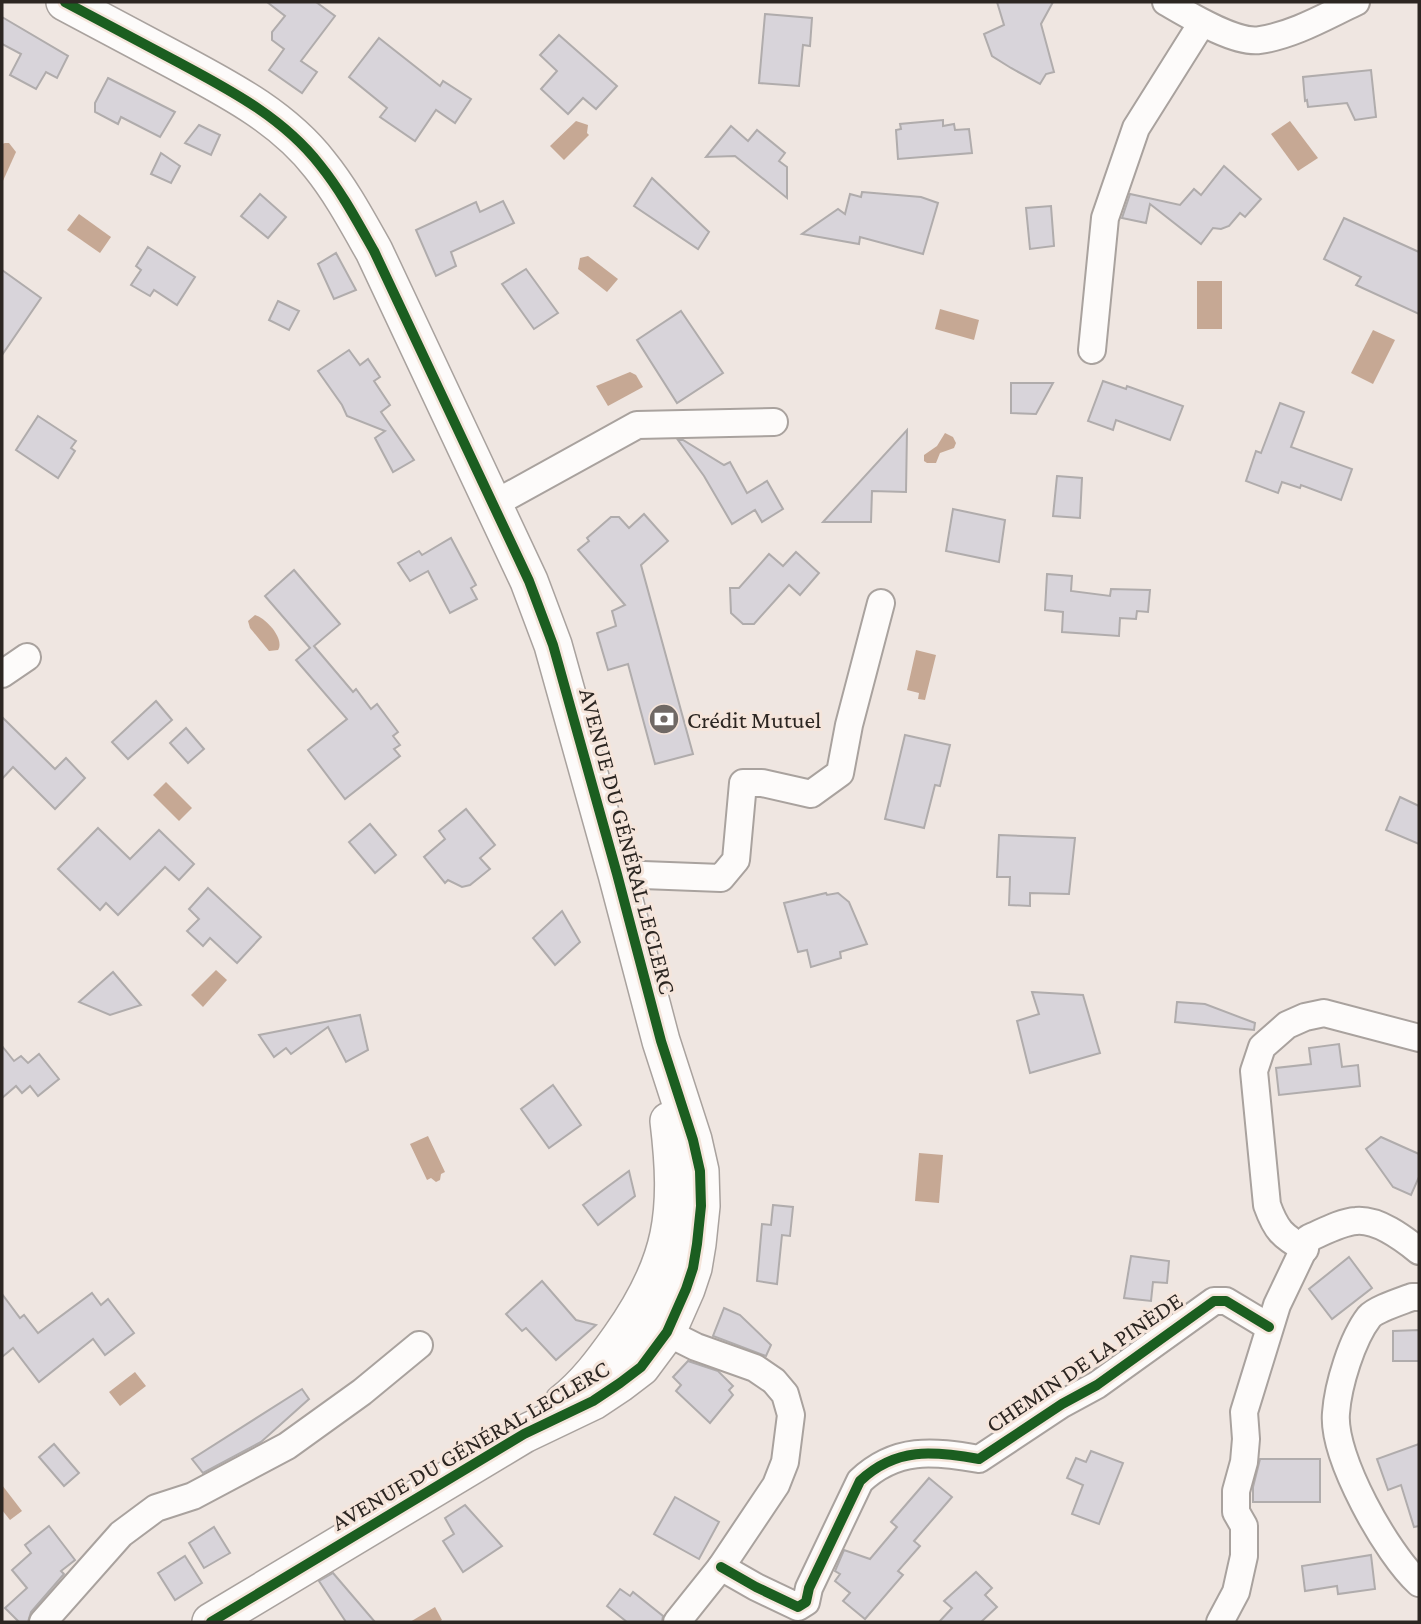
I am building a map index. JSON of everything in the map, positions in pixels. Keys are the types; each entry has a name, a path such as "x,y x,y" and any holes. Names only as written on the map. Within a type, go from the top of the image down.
{"main road":[{"name":"AVENUE DU GÉNÉRAL LECLERC","path":"65,2 252,104 287,130 319,163 344,199 373,251 494,504 529,581 553,645 661,1041 693,1140 700,1171 701,1195 693,1268 651,1325 640,1367 593,1401 524,1434 211,1622"}],"street":[{"path":"1166,2 1223,32 1258,41 1300,28 1356,2"},
{"path":"1092,350 1105,218 1136,128 1202,23"},
{"path":"494,504 637,425 774,422"},
{"path":"617,874 721,878 736,860 743,783 762,783 811,794 840,773 849,725 881,603"},
{"path":"2,674 27,657"},
{"path":"1305,1248 1282,1235 1267,1205 1254,1071 1262,1047 1287,1025 1324,1013 1419,1038"},
{"path":"1220,1622 1236,1592 1244,1556 1244,1526 1236,1512 1236,1491 1244,1461 1244,1412 1276,1306 1309,1238 1356,1221 1376,1225 1401,1237 1419,1251"},
{"path":"1419,1297 1412,1297 1371,1315 1350,1349 1336,1414 1341,1450 1378,1532 1419,1583"},
{"name":"CHEMIN DE LA PINÈDE","path":"722,1567 798,1607 806,1602 809,1588 860,1481 874,1468 899,1456 924,1452 979,1459 1062,1404 1097,1385 1214,1301 1226,1301 1269,1327"},
{"path":"651,1325 696,1347 755,1368 774,1381 785,1394 792,1415 785,1462 776,1485 722,1567 677,1622"},
{"path":"43,1622 121,1534 156,1508 192,1496 288,1446 362,1392 419,1345"}],"shaded area":[{"path":"576,121 588,125 589,135 564,160 550,146"},
{"path":"1290,121 1318,158 1298,171 1271,134"},
{"path":"9,143 16,152 2,183 2,144"},
{"path":"79,214 111,237 100,253 67,230"},
{"path":"588,256 618,279 607,292 578,269 580,258"},
{"path":"1197,281 1222,281 1222,329 1197,329"},
{"path":"940,309 979,320 974,340 935,329"},
{"path":"1373,330 1395,340 1373,384 1351,373"},
{"path":"630,372 636,375 643,387 608,406 596,386"},
{"path":"945,433 953,437 956,443 954,448 940,453 936,463 924,461 924,455 937,446"},
{"path":"255,615 264,620 277,635 278,650 269,651 250,628 248,621"},
{"path":"916,650 936,655 925,700 918,699 919,693 907,690"},
{"path":"166,782 192,808 179,821 153,795"},
{"path":"216,970 227,980 203,1007 191,995"},
{"path":"428,1136 445,1172 436,1182 431,1178 427,1180 410,1144"},
{"path":"919,1153 943,1155 939,1203 915,1201"},
{"path":"135,1372 146,1386 120,1406 109,1392"},
{"path":"2,1485 22,1511 10,1520 2,1510"},
{"path":"435,1607 442,1620 439,1622 410,1622"}],"building":[{"path":"267,2 316,2 335,16 301,61 317,72 302,93 269,70 284,49 272,40 272,32 285,16"},
{"path":"997,2 1053,2 1041,24 1054,72 1046,74 1040,84 992,56 984,34 1004,25"},
{"path":"765,14 812,18 810,46 803,45 799,86 759,83"},
{"path":"2,17 68,56 57,78 46,72 36,89 10,75 21,54 2,44"},
{"path":"559,35 617,86 596,109 583,98 568,114 541,89 557,71 540,55"},
{"path":"379,38 440,86 443,81 471,99 455,123 436,110 415,141 380,117 387,108 349,77"},
{"path":"1371,70 1376,117 1355,120 1347,103 1308,107 1303,77"},
{"path":"108,78 175,112 160,137 121,117 118,124 95,112 95,103"},
{"path":"943,120 943,126 954,124 955,130 969,129 972,153 898,159 896,130 901,129 900,124"},
{"path":"199,125 220,135 211,155 185,143"},
{"path":"731,126 748,141 757,130 785,153 779,161 787,167 787,198 735,156 706,157"},
{"path":"161,153 180,166 171,183 151,174"},
{"path":"1224,166 1261,199 1245,217 1240,213 1229,226 1213,228 1201,244 1150,204 1146,223 1122,218 1130,194 1180,205 1194,189 1201,195"},
{"path":"652,178 709,232 698,249 634,206"},
{"path":"862,192 921,197 938,203 923,254 860,237 859,244 802,234 838,209 845,214 850,194 861,197"},
{"path":"260,194 286,217 268,238 241,216"},
{"path":"503,201 514,223 451,252 456,266 436,276 416,230 476,202 480,212"},
{"path":"1051,206 1054,246 1030,249 1026,208"},
{"path":"1344,218 1419,252 1419,314 1356,285 1361,277 1324,259"},
{"path":"148,247 195,277 177,305 154,290 150,296 131,285 141,270 136,266"},
{"path":"336,253 356,290 334,299 318,264"},
{"path":"526,269 558,313 534,329 502,284"},
{"path":"2,270 41,298 2,355"},
{"path":"278,301 299,311 289,330 269,320"},
{"path":"681,311 723,373 677,403 637,340"},
{"path":"349,350 360,365 368,359 380,377 374,381 390,405 381,412 414,460 393,472 375,438 385,431 347,416 318,371"},
{"path":"1103,381 1126,389 1127,386 1183,406 1170,440 1116,420 1113,430 1088,421"},
{"path":"1011,383 1053,383 1036,414 1011,413"},
{"path":"1280,403 1304,412 1291,447 1352,469 1341,500 1301,485 1300,488 1282,482 1278,493 1246,481 1256,451 1261,453"},
{"path":"38,416 76,441 71,448 75,451 58,478 16,450"},
{"path":"907,430 906,492 872,491 871,522 823,522"},
{"path":"678,440 683,440 724,465 730,462 747,493 767,481 783,509 762,522 755,510 732,524 704,476"},
{"path":"1057,476 1082,478 1080,518 1053,516"},
{"path":"953,509 1005,520 999,562 946,551"},
{"path":"644,514 668,541 641,565 693,754 655,764 628,664 608,670 597,633 616,626 612,611 625,605 578,550 589,541 587,538 611,517 619,517 629,528"},
{"path":"451,538 476,585 471,588 477,599 450,613 428,571 410,581 398,563 419,551 422,555"},
{"path":"796,552 819,573 800,595 789,585 754,624 743,624 731,613 730,588 739,588 769,554 783,566"},
{"path":"294,570 340,624 314,646 353,692 356,689 371,709 377,704 398,732 393,736 400,745 394,749 400,756 345,799 308,750 347,719 296,660 310,648 265,596"},
{"path":"1047,574 1072,576 1071,591 1110,596 1111,589 1150,590 1148,612 1137,611 1136,619 1120,618 1119,636 1062,632 1063,612 1045,610"},
{"path":"156,701 172,720 128,759 112,742"},
{"path":"2,717 55,769 66,758 85,778 55,809 13,767 2,779"},
{"path":"186,728 204,749 188,763 170,743"},
{"path":"905,735 950,745 940,786 935,785 924,828 885,819"},
{"path":"1400,797 1419,806 1419,844 1386,830"},
{"path":"466,809 495,845 480,858 490,869 470,885 462,887 448,880 445,883 424,857 445,839 439,831"},
{"path":"370,824 396,855 375,873 349,842"},
{"path":"98,828 130,859 159,830 194,864 179,880 165,867 118,915 106,903 100,910 58,869"},
{"path":"999,835 1075,838 1069,894 1030,893 1030,906 1009,905 1010,877 997,877"},
{"path":"208,888 261,937 237,963 210,938 203,946 187,931 199,919 189,909"},
{"path":"826,893 838,893 849,902 867,944 840,952 841,958 811,967 807,950 798,952 784,903"},
{"path":"562,911 580,942 555,965 533,938"},
{"path":"113,972 141,1005 110,1015 79,1002"},
{"path":"1032,992 1083,995 1100,1053 1030,1073 1017,1021 1039,1014"},
{"path":"1177,1002 1205,1004 1255,1023 1254,1030 1175,1022"},
{"path":"360,1015 368,1050 346,1062 328,1027 291,1054 286,1048 274,1057 259,1035"},
{"path":"1339,1044 1342,1067 1358,1065 1360,1086 1279,1095 1276,1068 1311,1064 1309,1048"},
{"path":"2,1046 14,1061 21,1056 28,1063 39,1054 59,1079 38,1096 30,1086 22,1093 16,1086 2,1098"},
{"path":"553,1085 581,1125 549,1148 521,1109"},
{"path":"1381,1137 1419,1154 1419,1177 1411,1195 1393,1187 1366,1149"},
{"path":"629,1171 635,1196 598,1225 583,1205"},
{"path":"773,1205 793,1207 790,1236 782,1235 777,1284 757,1281 762,1224 771,1225"},
{"path":"1131,1256 1169,1261 1167,1283 1153,1282 1151,1301 1124,1298"},
{"path":"1349,1257 1372,1288 1332,1319 1309,1289"},
{"path":"542,1281 576,1320 596,1325 556,1360 526,1328 522,1331 506,1314"},
{"path":"92,1293 101,1305 108,1299 134,1333 105,1355 93,1339 39,1382 13,1348 2,1357 2,1294 20,1318 24,1315 38,1333"},
{"path":"724,1308 740,1315 771,1345 766,1356 713,1336"},
{"path":"1419,1330 1419,1361 1393,1361 1393,1331"},
{"path":"688,1361 718,1371 733,1386 729,1390 733,1395 710,1423 676,1391 681,1385 673,1377"},
{"path":"302,1389 309,1399 261,1442 203,1473 192,1459"},
{"path":"54,1444 79,1473 64,1486 39,1457"},
{"path":"1419,1444 1419,1526 1414,1527 1401,1485 1388,1490 1377,1459"},
{"path":"1091,1451 1123,1463 1099,1524 1072,1514 1083,1485 1067,1478 1076,1458 1086,1462"},
{"path":"1260,1459 1320,1459 1320,1502 1253,1502 1253,1487"},
{"path":"929,1478 952,1497 914,1541 920,1546 898,1571 903,1575 865,1619 843,1601 850,1593 835,1581 840,1574 835,1571 844,1550 870,1559 897,1527 891,1522"},
{"path":"675,1497 719,1522 699,1559 654,1534"},
{"path":"465,1505 502,1546 463,1572 443,1541 454,1534 445,1518"},
{"path":"49,1526 75,1560 61,1571 64,1574 31,1612 28,1622 19,1622 5,1608 27,1588 12,1570 31,1553 25,1545"},
{"path":"214,1527 230,1553 204,1568 189,1543"},
{"path":"1371,1555 1375,1589 1338,1594 1337,1586 1305,1591 1302,1566"},
{"path":"185,1556 202,1583 175,1600 158,1573"},
{"path":"976,1572 992,1588 985,1595 997,1607 981,1622 939,1622 952,1608 944,1601"},
{"path":"333,1573 375,1622 346,1622 319,1581"},
{"path":"620,1589 630,1596 633,1592 663,1616 662,1622 627,1622 607,1606"}],"cycle path":[{"path":"65,2 213,81 271,118 320,165 342,196 374,251 529,581 553,645 661,1041 693,1140 700,1171 701,1206 693,1268 667,1332 641,1367 593,1401 524,1434 211,1622"},
{"path":"721,1567 798,1607 806,1602 809,1588 860,1481 887,1462 931,1453 979,1459 1062,1404 1097,1385 1214,1301 1226,1301 1269,1327"}],"place":[{"name":"Crédit Mutuel","path":"664,719"}]}
